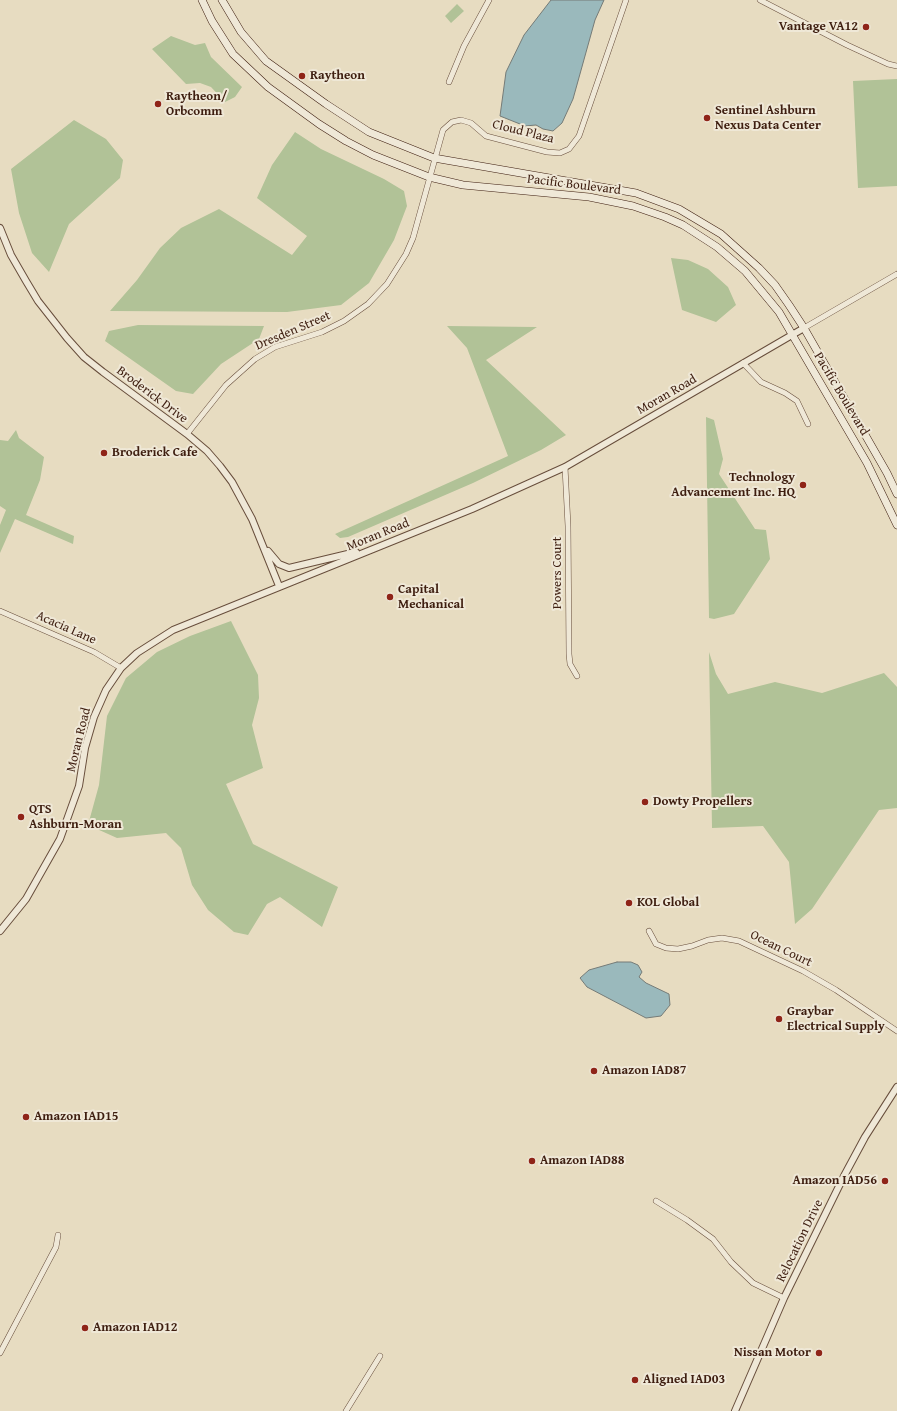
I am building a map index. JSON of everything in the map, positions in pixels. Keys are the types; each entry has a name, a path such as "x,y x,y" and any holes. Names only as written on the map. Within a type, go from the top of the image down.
{"main road":[{"name":"Pacific Boulevard","path":"202,0 212,21 233,54 268,87 346,141 400,167 429,177 463,185 602,199 633,206 665,217 697,233 730,257 768,297 792,334 868,462 897,524"},
{"name":"Pacific Boulevard","path":"222,0 241,32 266,61 347,119 369,132 434,158 462,164 625,190 679,209 721,234 744,253 775,285 804,328 887,473 897,494"}],"street":[{"path":"449,82 464,46 490,0"},
{"name":"Cloud Plaza","path":"434,158 443,130 452,122 460,120 471,123 486,136 547,152 560,153 569,149 580,132 626,0"},
{"path":"760,0 847,45 888,64 897,66"},
{"name":"Dresden Street","path":"187,434 226,385 255,359 275,347 322,332 344,321 368,304 387,284 406,254 413,238 434,158"},
{"name":"Broderick Drive","path":"0,228 11,255 38,301 84,357 187,434 207,451 232,482 252,519 279,586"},
{"name":"Moran Road","path":"0,931 26,899 60,840 79,786 85,748 94,717 106,690 121,668 137,652 173,630 472,509 565,467 897,274"},
{"path":"743,363 761,382 785,393 797,402 808,424"},
{"name":"Powers Court","path":"565,467 568,526 569,654 570,664 578,676"},
{"path":"264,546 279,564 292,568 381,546"},
{"name":"Acacia Lane","path":"0,611 94,652 121,668"},
{"name":"Ocean Court","path":"649,931 656,944 666,948 678,949 708,940 722,938 739,941 803,970 897,1031"},
{"name":"Relocation Drive","path":"735,1411 784,1298 844,1176 865,1137 897,1087"},
{"path":"656,1201 687,1220 713,1239 731,1262 753,1283 784,1298"},
{"path":"0,1352 56,1247 58,1235"},
{"path":"346,1411 380,1356"}],"green space":[{"path":"457,4 464,11 451,23 445,16"},
{"path":"171,36 195,45 205,43 211,57 242,87 235,97 225,102 211,87 200,83 186,84 152,49"},
{"path":"897,79 897,186 858,188 853,81"},
{"path":"74,120 106,139 123,160 120,178 69,224 49,272 32,253 19,213 11,169"},
{"path":"295,132 321,149 384,179 404,191 407,206 394,240 369,283 341,305 287,312 110,311 137,280 160,248 181,228 219,209 292,255 307,236 257,198 272,165"},
{"path":"671,258 688,260 708,269 728,287 736,305 716,322 682,310"},
{"path":"138,325 264,326 259,339 221,364 193,394 176,391 105,341 109,331"},
{"path":"447,326 537,327 486,360 566,435 541,450 473,483 348,537 340,538 335,534 508,456 467,348"},
{"path":"706,417 714,420 723,459 719,474 755,529 766,530 770,559 734,614 714,619 709,618"},
{"path":"16,430 19,438 44,457 40,480 26,515 74,536 73,544 15,519 0,553 0,525 6,510 0,506 0,440 8,441"},
{"path":"231,621 258,675 259,698 252,725 263,768 226,784 253,844 338,887 322,927 280,897 267,904 248,935 234,932 208,910 192,885 181,848 166,833 117,838 88,825 99,785 107,716 126,678 157,652 190,636"},
{"path":"709,652 716,674 728,694 775,682 822,693 884,673 897,687 897,808 879,810 812,909 795,924 789,862 763,826 712,828"}],"water":[{"path":"551,0 604,0 595,20 573,99 562,123 553,131 543,129 536,125 525,126 500,116 506,72 524,35"},
{"path":"617,962 631,962 638,965 642,972 639,977 646,983 669,994 670,1005 661,1016 646,1018 587,987 580,978 589,970"}],"place":[{"name":"Vantage VA12","path":"866,27"},
{"name":"Raytheon","path":"302,76"},
{"name":"Raytheon/ Orbcomm","path":"158,104"},
{"name":"Sentinel Ashburn Nexus Data Center","path":"707,118"},
{"name":"Broderick Cafe","path":"104,453"},
{"name":"Technology Advancement Inc. HQ","path":"803,485"},
{"name":"Capital Mechanical","path":"390,597"},
{"name":"Dowty Propellers","path":"645,802"},
{"name":"QTS Ashburn-Moran","path":"21,817"},
{"name":"KOL Global","path":"629,903"},
{"name":"Graybar Electrical Supply","path":"779,1019"},
{"name":"Amazon IAD87","path":"594,1071"},
{"name":"Amazon IAD15","path":"26,1117"},
{"name":"Amazon IAD88","path":"532,1161"},
{"name":"Amazon IAD56","path":"885,1181"},
{"name":"Amazon IAD12","path":"85,1328"},
{"name":"Nissan Motor","path":"819,1353"},
{"name":"Aligned IAD03","path":"635,1380"}]}
